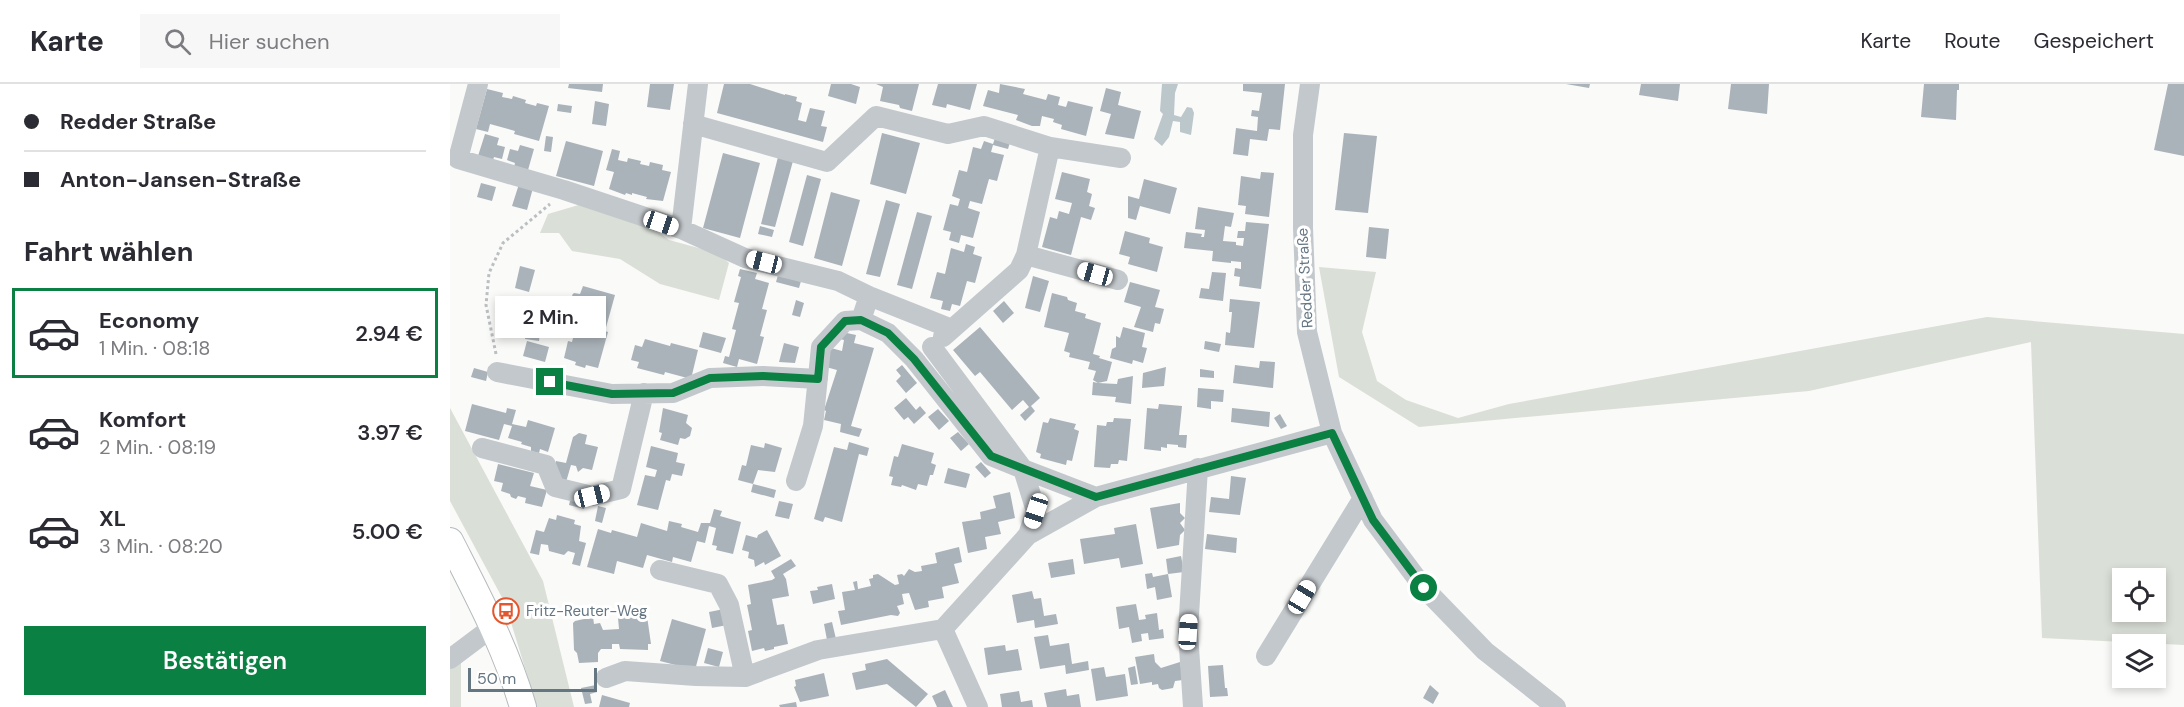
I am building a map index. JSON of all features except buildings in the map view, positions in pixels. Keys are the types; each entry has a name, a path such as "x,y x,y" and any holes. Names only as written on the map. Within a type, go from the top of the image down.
{"main road":[{"path":"450,541 494,626 513,673 523,707"}],"street":[{"path":"478,84 458,159 564,190 681,230 745,258 838,281 868,296 952,329"},
{"path":"681,230 698,84"},
{"name":"Redder Straße","path":"1310,84 1304,135 1303,228 1307,332 1332,433 1373,520 1424,588 1485,651 1557,707"},
{"path":"693,124 827,162 876,116 948,134 984,126 1050,147 1121,158"},
{"path":"914,359 932,347 1019,270 1026,255 1050,147"},
{"path":"1026,255 1118,280"},
{"path":"861,320 868,296"},
{"path":"796,481 813,426 821,347 845,321 861,320 888,333 914,359 991,456 1096,497"},
{"path":"932,347 1023,469 1036,511 1028,535"},
{"path":"498,372 612,394 673,393 710,378 763,376 818,379"},
{"path":"482,448 546,465 555,487 592,496 621,489 644,393"},
{"path":"606,678 626,671 745,677 818,650 943,629 1028,535 1096,497 1332,433"},
{"path":"1193,707 1188,632 1198,468"},
{"path":"1266,656 1363,498"},
{"path":"660,570 718,584 729,605 745,677"},
{"path":"450,659 494,626"},
{"path":"943,629 978,707"}],"path":[{"path":"498,372 486,305 489,273 503,243 564,190"}],"shaded area":[{"path":"1162,84 1178,84 1175,93 1174,115 1181,117 1187,107 1192,108 1194,113 1191,135 1180,132 1180,122 1173,121 1169,137 1162,146 1154,139 1163,114 1160,111"},
{"path":"582,204 643,221 669,240 717,253 729,263 719,300 660,284 620,259 572,251 559,233 540,233 548,214"},
{"path":"1319,267 1376,272 1362,332 1377,381 1406,400 1458,418 1509,404 1987,317 2184,334 2184,645 2166,644 2166,634 2112,634 2112,641 2042,638 2031,342 1809,391 1419,427 1339,377"},
{"path":"450,408 543,581 574,707 537,707 505,603 450,501"},
{"path":"461,660 461,707 450,707 450,669"}],"place":[{"name":"Fritz-Reuter-Weg","path":"506,611"}],"route":[{"path":"550,382 612,394 673,393 710,378 763,376 818,379 821,347 845,321 861,320 888,333 914,359 991,456 1096,497 1332,433 1373,520 1424,588"}]}
